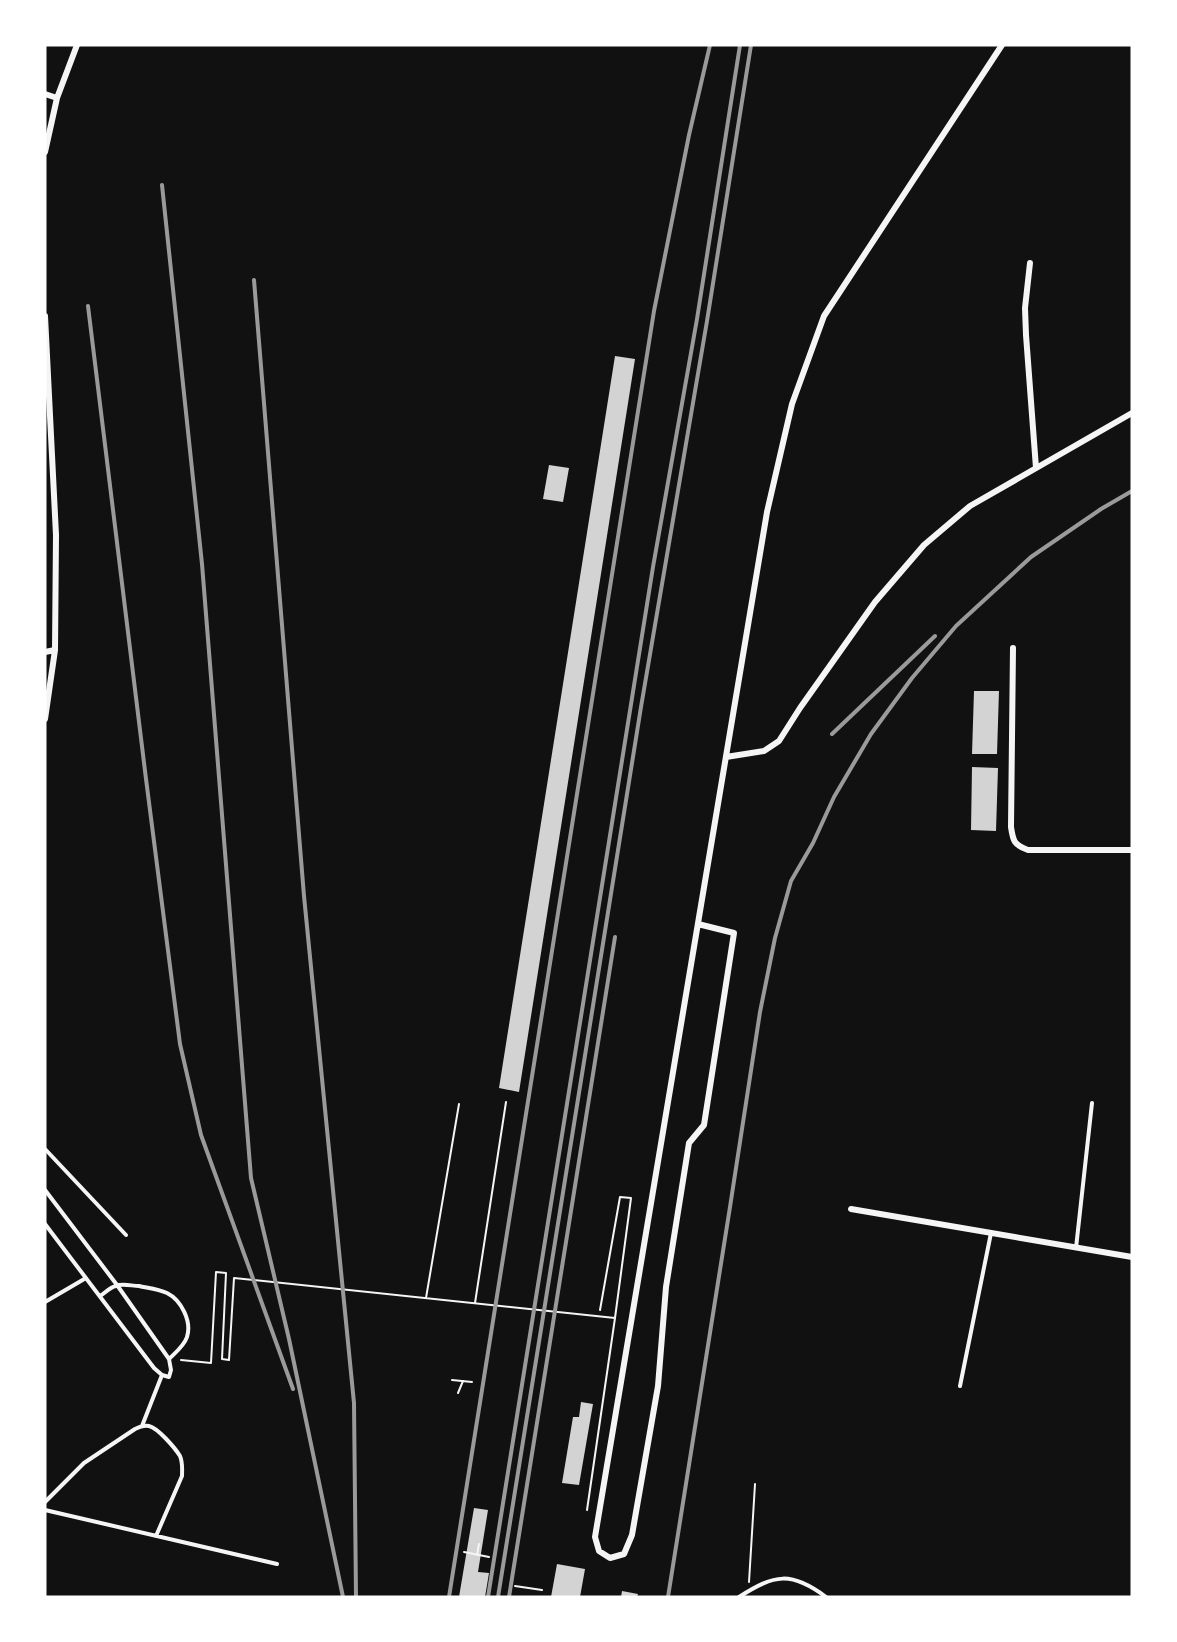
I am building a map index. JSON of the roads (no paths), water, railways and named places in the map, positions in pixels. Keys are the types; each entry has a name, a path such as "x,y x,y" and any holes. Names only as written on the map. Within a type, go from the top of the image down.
{"street":[{"path":"45,152 57,98 77,45"},
{"path":"698,924 734,933 704,1125 689,1143 666,1287 658,1386 632,1535 624,1554 610,1558 599,1551 595,1537 767,512 792,404 824,316 1002,45"},
{"path":"45,93 57,98"},
{"path":"1030,263 1025,308 1036,468"},
{"path":"45,316 56,535 55,650 45,719"},
{"path":"726,757 765,751 779,741 875,602 924,545 970,506 1132,413"},
{"path":"1013,648 1012,839 1018,846 1028,850 1132,850"},
{"path":"45,651 55,650"},
{"path":"851,1209 1132,1257"}],"lane":[{"path":"1076,1248 1092,1103"},
{"path":"45,1149 126,1235"},
{"path":"45,1190 117,1285 169,1359 171,1374 169,1377 162,1375 154,1368 45,1224"},
{"path":"960,1386 991,1233"},
{"path":"45,1302 86,1278"},
{"path":"100,1296 117,1285 155,1289 166,1293 180,1304 188,1332 179,1350 169,1359"},
{"path":"142,1426 162,1375"},
{"path":"45,1502 84,1463 135,1429 150,1426 158,1430 180,1457 183,1466 182,1476 156,1536"},
{"path":"45,1510 277,1564"},
{"path":"739,1597 771,1580 787,1578 804,1583 826,1597"},
{"path":"748,1597 749,1591"}],"railway":[{"path":"449,1597 654,311 689,135 710,45"},
{"path":"488,1597 653,567 697,319 740,45"},
{"path":"498,1597 641,707 707,321 751,45"},
{"path":"162,185 202,564 251,1178 289,1339 343,1597"},
{"path":"254,280 304,896 354,1403 356,1597"},
{"path":"88,306 180,1044 201,1135 293,1389"},
{"path":"668,1597 760,1012 775,938 791,881 813,843 834,797 871,734 912,678 956,626 1031,557 1101,509 1132,491"},
{"path":"832,734 935,636"},
{"path":"509,1597 615,937"}]}
